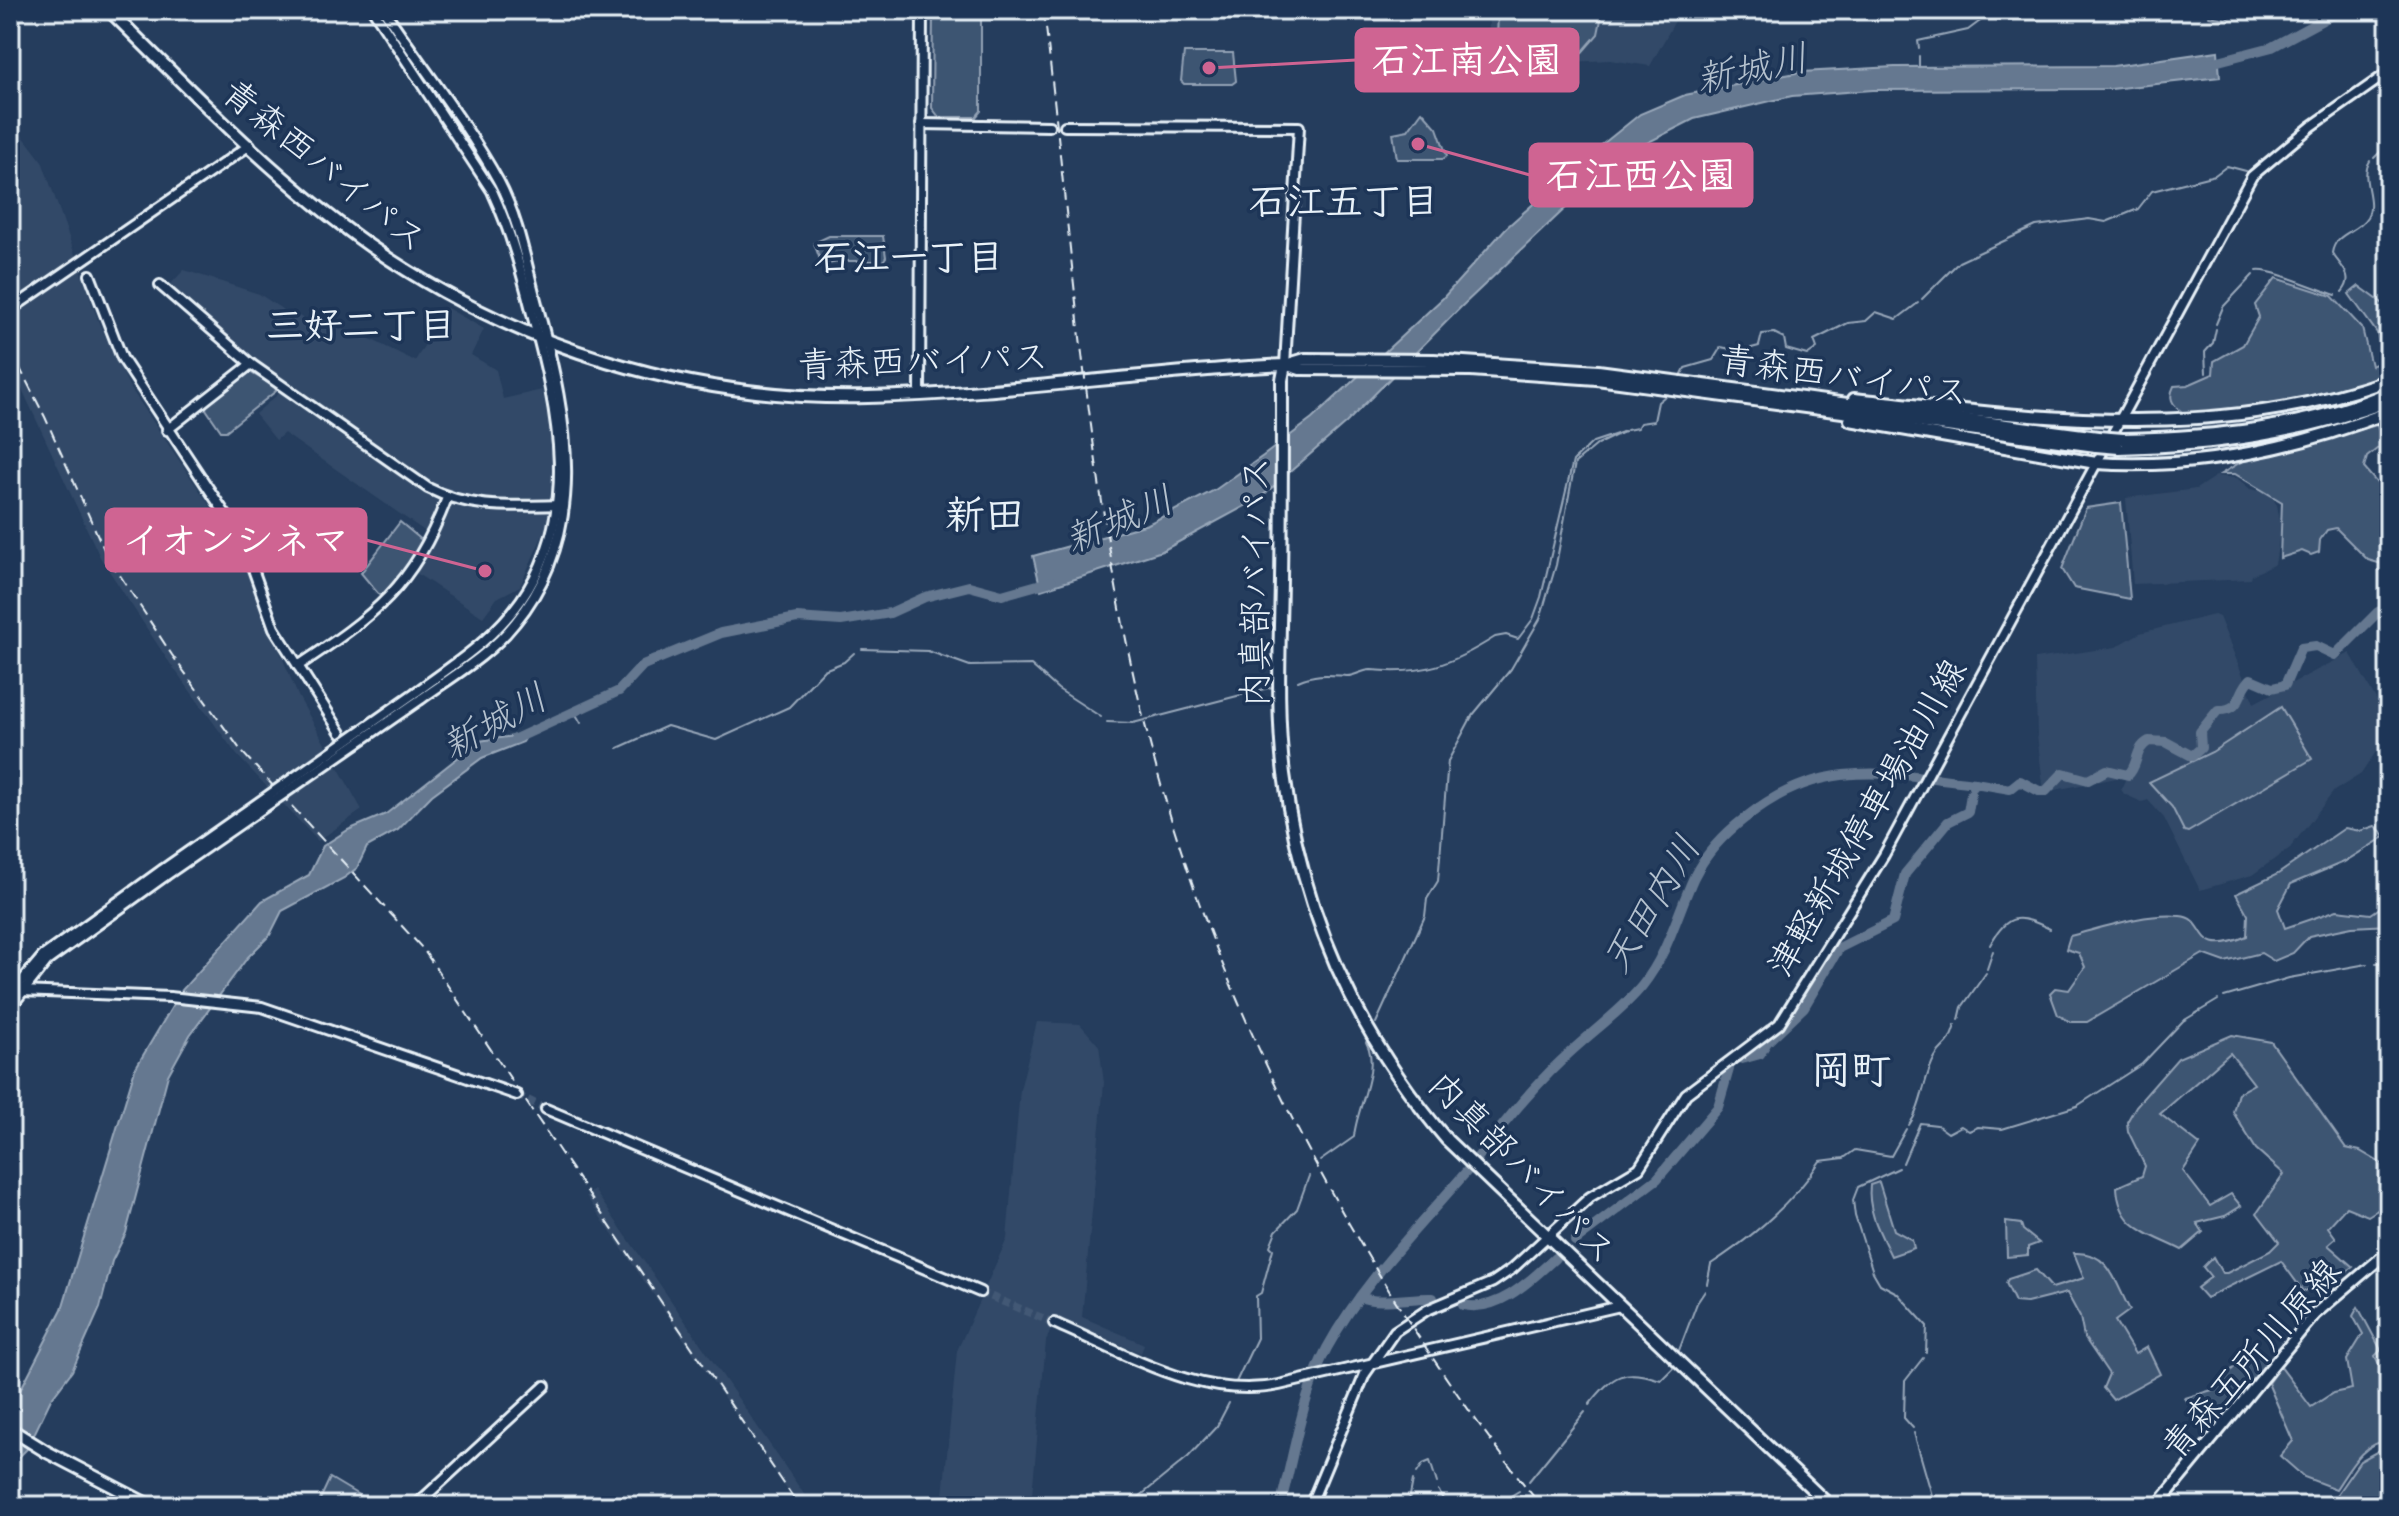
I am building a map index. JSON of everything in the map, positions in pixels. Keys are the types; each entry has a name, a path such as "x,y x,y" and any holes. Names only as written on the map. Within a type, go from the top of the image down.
{"highway":[{"name":"青森西バイパス","path":"109,10 250,145 370,246 450,296 543,339 635,370 756,392 847,397 920,395 1285,365 1305,359 1422,359 1598,371 2097,442"},
{"name":"青森西バイパス","path":"1285,365 1300,369 1413,369 1597,379 2121,444 2237,441 2336,420 2389,401"},
{"name":"内真部バイパス","path":"1285,365 1280,680 1283,763 1298,853 1316,915 1347,991 1402,1084 1447,1140 1830,1506"},
{"path":"1756,392 2118,422 2217,418 2270,412 2307,405 2389,380"},
{"name":"青森西バイパス","path":"2121,444 2251,431 2316,417 2389,392"},
{"path":"1733,397 2096,463 2136,466 2221,459 2292,445 2389,412"},
{"path":"10,1429 151,1506"}],"main road":[{"name":"青森五所川原線","path":"2157,1506 2315,1314 2389,1251"}],"street":[{"path":"373,10 492,191 511,236 543,339"},
{"path":"10,995 43,956 418,696 487,652 515,623 550,563 562,505 567,435 518,226 499,183 384,10"},
{"path":"920,395 922,10"},
{"name":"津軽新城停車場油川線","path":"1310,1506 1371,1364 1402,1325 1427,1310 1493,1282 1548,1237 1590,1197 1639,1168 1686,1094 1779,1024 1884,855 1974,683 2034,582 2252,176 2312,126 2389,72"},
{"path":"921,124 1049,126"},
{"path":"1065,126 1299,127 1285,365"},
{"path":"10,310 250,145"},
{"path":"90,275 122,358 242,542 274,628 341,733"},
{"path":"160,285 251,364 447,498 484,506 562,505"},
{"path":"167,430 251,364"},
{"path":"298,666 359,625 397,590 431,539 447,498"},
{"path":"10,1008 21,991 62,948 164,873"},
{"path":"21,991 170,997 262,1007 517,1095"},
{"path":"546,1109 980,1292"},
{"path":"1054,1323 1192,1382 1221,1389 1262,1389 1620,1306"},
{"path":"415,1506 545,1386"}],"shaded area":[{"path":"933,10 981,10 981,111 976,117 939,117 932,108"},
{"path":"1489,10 1681,10 1650,66 1610,60 1568,62 1514,67 1504,76 1488,80"},
{"path":"1498,10 1603,10 1598,34 1579,56 1511,56 1497,41"},
{"path":"2218,51 2220,77 2111,89 1873,90 1792,96 1694,119 1631,151 1590,185 1461,307 1346,423 1260,498 1162,551 1041,590 1033,556 1148,524 1215,490 1312,419 1443,298 1506,228 1640,114 1685,95 1801,72 1895,67 2113,66"},
{"path":"1184,53 1233,53 1236,81 1232,84 1184,84 1181,81"},
{"path":"1422,111 1437,128 1447,156 1443,159 1397,159 1393,133 1408,130"},
{"path":"10,119 42,161 99,323 129,386 235,543 298,696 362,810 318,841 237,755 167,659 100,557 10,363"},
{"path":"829,236 883,236 886,257 883,261 843,261 822,265 814,243"},
{"path":"184,270 259,294 288,313 366,337 415,361 447,308 484,329 471,355 496,370 503,399 542,390 553,440 553,490 549,521 520,586 497,598 483,617 416,573 436,539 284,433 276,440 255,414 289,385 167,288"},
{"path":"2276,278 2332,296 2362,328 2371,366 2384,361 2377,333 2349,294 2359,286 2389,308 2389,374 2286,401 2227,410 2182,412 2172,400 2174,386 2188,385 2213,374 2214,361 2243,345 2259,317 2255,305"},
{"path":"248,371 275,387 276,391 226,431 221,431 206,409 207,404"},
{"path":"2377,425 2383,444 2367,457 2364,468 2389,497 2389,566 2368,560 2336,528 2327,530 2320,540 2319,552 2311,555 2302,551 2280,558 2282,502 2235,474 2221,474 2241,462"},
{"path":"2216,476 2237,478 2250,489 2269,493 2277,505 2281,527 2275,564 2252,575 2251,579 2133,584 2126,498 2196,489"},
{"path":"2121,503 2130,599 2074,588 2062,569 2086,508"},
{"path":"400,522 424,542 385,596 380,596 361,573"},
{"path":"2214,615 2219,617 2254,703 2350,653 2389,722 2389,732 2361,774 2334,791 2290,848 2252,875 2200,890 2164,818 2148,800 2142,802 2124,794 2121,789 2127,776 2044,792 2037,734 2035,659 2116,647 2140,633"},
{"path":"2281,707 2312,759 2188,832 2184,831 2172,807 2149,782 2212,752"},
{"path":"528,734 523,742 482,758 432,795 398,830 367,847 357,868 344,878 282,911 270,935 248,957 190,1035 168,1075 126,1233 112,1261 100,1308 72,1371 51,1399 27,1449 10,1466 10,1410 62,1309 135,1069 182,990 262,901 309,875 323,846 348,830 386,814 479,741"},
{"path":"2375,826 2386,836 2344,862 2291,884 2278,909 2285,928 2337,910 2371,914 2387,903 2389,925 2352,927 2309,936 2293,953 2274,961 2261,953 2225,962 2203,954 2087,1022 2071,1022 2058,1015 2050,993 2055,988 2069,990 2085,967 2079,953 2066,949 2070,936 2124,922 2180,916 2195,923 2209,941 2229,942 2247,936 2248,915 2236,894 2278,874 2345,828 2360,831"},
{"path":"1037,1022 1080,1024 1099,1046 1104,1083 1082,1317 1144,1344 1141,1353 1056,1318 1046,1341 1031,1506 942,1506 957,1351 1007,1239 1020,1090"},
{"path":"2232,1035 2271,1042 2346,1148 2360,1151 2389,1168 2389,1211 2384,1206 2368,1216 2346,1207 2328,1227 2336,1238 2328,1245 2353,1267 2318,1292 2303,1291 2281,1261 2206,1298 2197,1288 2211,1277 2203,1267 2213,1257 2222,1273 2227,1273 2270,1251 2279,1242 2257,1213 2284,1174 2256,1149 2233,1112 2238,1093 2254,1084 2230,1053 2160,1114 2200,1145 2183,1171 2210,1206 2231,1194 2241,1206 2225,1216 2197,1223 2203,1232 2182,1250 2138,1228 2123,1212 2119,1201 2117,1187 2142,1176 2145,1166 2128,1131 2127,1122 2136,1106 2178,1058"},
{"path":"1879,1182 1894,1230 1912,1240 1914,1248 1891,1256 1870,1204 1870,1185"},
{"path":"594,1190 812,1506 798,1506 586,1196"},
{"path":"2006,1222 2021,1224 2023,1230 2039,1243 2028,1247 2028,1255 2007,1257"},
{"path":"2074,1253 2096,1257 2110,1270 2130,1310 2115,1321 2135,1354 2147,1347 2160,1374 2113,1400 2103,1388 2109,1374 2084,1337 2080,1317 2067,1293 2027,1303 2015,1302 2006,1283 2008,1279 2036,1270 2052,1288 2084,1278"},
{"path":"2358,1307 2381,1350 2375,1356 2389,1384 2389,1441 2380,1442 2364,1451 2336,1489 2304,1477 2280,1456 2293,1441 2268,1383 2280,1366 2311,1407 2333,1393 2352,1389 2347,1360 2363,1334 2353,1316"},
{"path":"2251,1350 2267,1362 2212,1434 2185,1398 2212,1390"},
{"path":"2389,1445 2389,1506 2349,1506 2335,1497 2360,1461"},
{"path":"330,1478 377,1506 317,1506"}],"waterway":[{"path":"1919,48 1918,41 1968,30 1995,10"},
{"name":"新城川","path":"2207,64 2272,47 2341,10"},
{"path":"2209,16 2226,19 2237,12"},
{"path":"1919,56 1919,67"},
{"path":"2374,158 2389,143"},
{"path":"2342,292 2347,276 2332,253 2337,241 2363,222 2370,210 2366,175 2370,161"},
{"path":"1922,299 1959,262 2036,226 2089,219 2106,222 2138,209 2152,191 2215,175 2227,166 2246,171"},
{"path":"2257,271 2285,276 2336,295"},
{"path":"2216,324 2223,307 2253,275"},
{"path":"1682,374 1685,368 1713,360 1721,347 1740,351 1759,346 1762,334 1774,333 1784,338 1786,349 1807,355 1817,348 1814,340 1848,323 1866,321 1876,312 1897,319 1918,303"},
{"path":"2206,373 2205,352 2213,343 2216,329"},
{"path":"1627,430 1637,428 1640,423 1654,421 1658,402 1664,397"},
{"path":"1376,1023 1425,916 1427,899 1438,881 1448,761 1472,716 1511,669 1540,619 1556,565 1575,463 1598,444 1625,431"},
{"path":"1298,681 1317,676 1350,676 1368,670 1421,669 1464,655 1495,637 1506,635 1518,639 1533,619 1541,597 1573,461 1593,442 1623,432"},
{"name":"新城川","path":"515,739 619,691 643,665 721,633 797,618 841,621 890,613 925,597 969,586 1002,595 1052,581"},
{"name":"天田内川","path":"2385,607 2389,603"},
{"name":"天田内川","path":"1973,787 1975,783 2010,789 2020,781 2039,791 2046,791 2063,773 2088,780 2107,770 2128,775 2141,748 2149,741 2166,742 2192,756 2201,748 2200,732 2218,710 2236,704 2251,679 2272,688 2285,685 2301,648 2316,646 2335,655 2378,612 2389,607"},
{"path":"862,649 928,651 970,666 1031,665 1058,689 1101,717"},
{"path":"618,748 667,726 716,740 789,707 824,670 844,662 854,653"},
{"path":"1107,722 1133,723 1272,687"},
{"path":"574,711 581,723"},
{"name":"天田内川","path":"1475,1161 1538,1084 1642,986 1665,947 1699,868 1716,844 1745,818 1800,785 1827,777 1883,774 1975,783"},
{"name":"天田内川","path":"1742,1059 1760,1054 1767,1042 1804,1007 1839,948 1893,921 1905,874 1948,822 1968,812 1971,794"},
{"path":"1990,945 2003,926 2016,919 2050,929"},
{"path":"1987,969 1993,951"},
{"path":"2376,963 2389,962"},
{"path":"2224,997 2289,978 2367,964"},
{"path":"1959,1020 1962,1007 1986,973"},
{"path":"1903,1163 1920,1123 1937,1125 1948,1133 1961,1126 1969,1131 1978,1127 2002,1129 2077,1106 2142,1064 2183,1021 2218,1000"},
{"path":"1909,1125 1931,1065 1953,1033 1955,1025"},
{"path":"1320,1161 1354,1137 1371,1064 1366,1042"},
{"name":"天田内川","path":"1575,1241 1657,1179 1718,1107 1729,1069"},
{"path":"1707,1284 1711,1264 1771,1218 1820,1161 1844,1158 1855,1150 1891,1156 1906,1129"},
{"path":"1899,1168 1858,1187 1853,1200 1855,1216 1873,1272 1880,1284 1897,1293 1927,1326 1926,1353"},
{"name":"天田内川","path":"1280,1506 1305,1405 1327,1348 1374,1278 1467,1171"},
{"path":"1236,1382 1257,1338 1256,1296 1261,1293 1273,1249 1270,1246 1276,1231 1297,1209 1309,1176"},
{"name":"天田内川","path":"1463,1305 1489,1304 1513,1293 1555,1258"},
{"path":"1678,1353 1697,1303 1705,1291"},
{"name":"天田内川","path":"1360,1297 1385,1301 1433,1298"},
{"path":"1913,1428 1904,1418 1905,1381 1923,1358"},
{"path":"1589,1405 1605,1386 1620,1376 1637,1374 1661,1380 1673,1368"},
{"path":"1128,1506 1188,1457 1217,1426 1229,1403"},
{"path":"1529,1481 1585,1412"},
{"path":"1914,1433 1935,1506"},
{"path":"1417,1473 1423,1464 1430,1461 1437,1483"},
{"path":"1408,1506 1413,1480"},
{"path":"1439,1491 1446,1506"},
{"path":"1494,1506 1519,1491"}],"tunnel":[{"path":"517,1095 546,1109"},
{"path":"980,1292 1054,1323"}],"railway":[{"path":"1044,10 1091,426 1117,591 1133,673 1162,787 1197,898 1240,1007 1289,1113 1344,1216 1405,1316 1471,1413 1541,1506"},
{"path":"10,349 45,417 106,554 172,655 242,752 423,949 799,1506"}],"place":[{"name":"石江南公園","path":"1209,68"},
{"name":"石江西公園","path":"1418,144"},
{"name":"イオンシネマ","path":"485,571"}],"district":[{"name":"石江五丁目","path":"1344,201"},
{"name":"石江一丁目","path":"909,257"},
{"name":"三好二丁目","path":"361,325"},
{"name":"新田","path":"985,514"},
{"name":"岡町","path":"1851,1069"}]}
